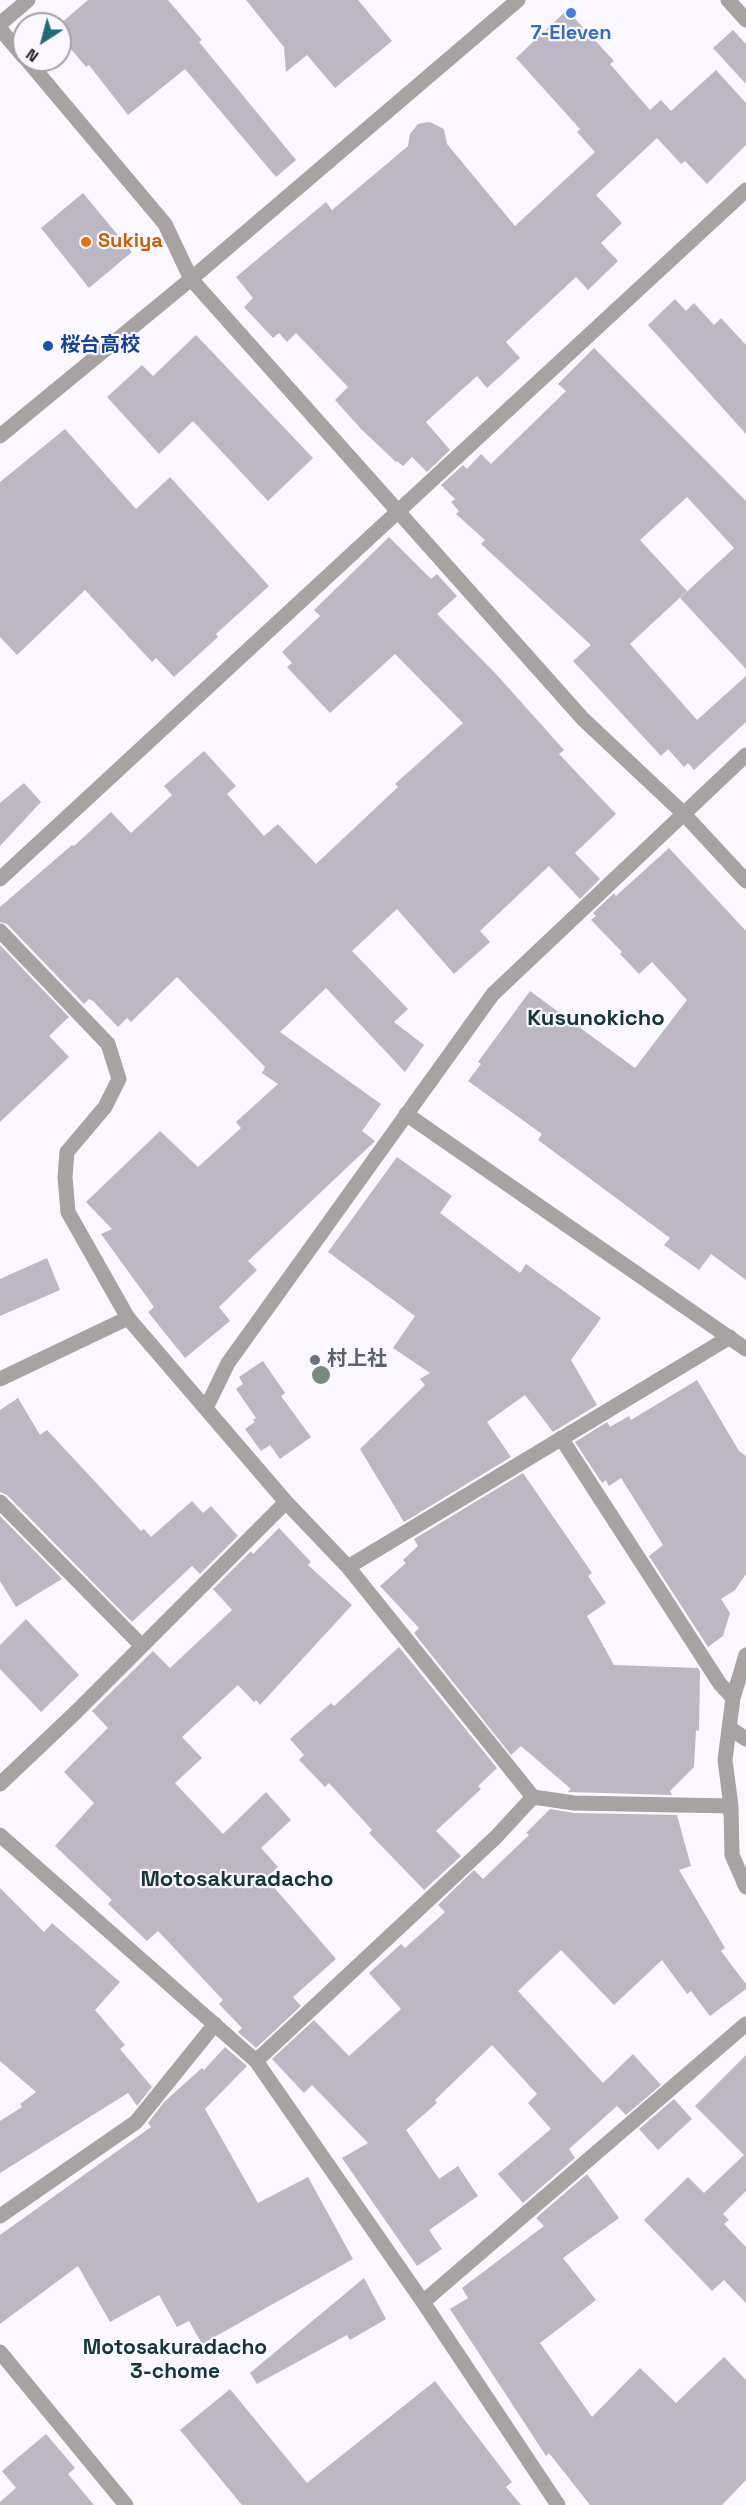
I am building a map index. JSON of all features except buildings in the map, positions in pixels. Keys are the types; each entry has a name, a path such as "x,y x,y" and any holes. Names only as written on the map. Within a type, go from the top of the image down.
{"street":[{"path":"12,41 0,26 28,0"},
{"path":"0,436 191,279 518,0"},
{"path":"728,0 746,20"},
{"path":"37,72 165,224 191,279 583,719 683,813 746,881"},
{"path":"0,879 746,190"},
{"path":"206,1408 228,1363 493,994 746,755"},
{"path":"0,931 108,1044 119,1079 105,1107 67,1152 65,1177 68,1212 128,1318 286,1502 348,1567 532,1797 574,1803 730,1809"},
{"path":"406,1114 746,1349"},
{"path":"0,1379 128,1318"},
{"path":"348,1567 730,1337"},
{"path":"561,1438 720,1684 733,1698"},
{"path":"0,1502 141,1645"},
{"path":"0,1784 76,1713 141,1645 286,1502"},
{"path":"746,1655 733,1698 725,1760 732,1855 746,1887"},
{"path":"730,1728 746,1739"},
{"path":"256,2061 496,1837 532,1797"},
{"path":"0,1835 256,2061 423,2302 558,2505"},
{"path":"0,2216 136,2122 215,2024"},
{"path":"423,2302 746,2024"},
{"path":"0,2352 126,2505"}],"place":[{"name":"7-Eleven","path":"571,13"},
{"name":"Sukiya","path":"86,242"},
{"name":"桜台高校","path":"48,346"},
{"name":"村上社","path":"315,1360"}],"district":[{"name":"Kusunokicho","path":"596,1019"},
{"name":"Motosakuradacho","path":"237,1880"},
{"name":"Motosakuradacho 3-chome","path":"175,2360"}]}
